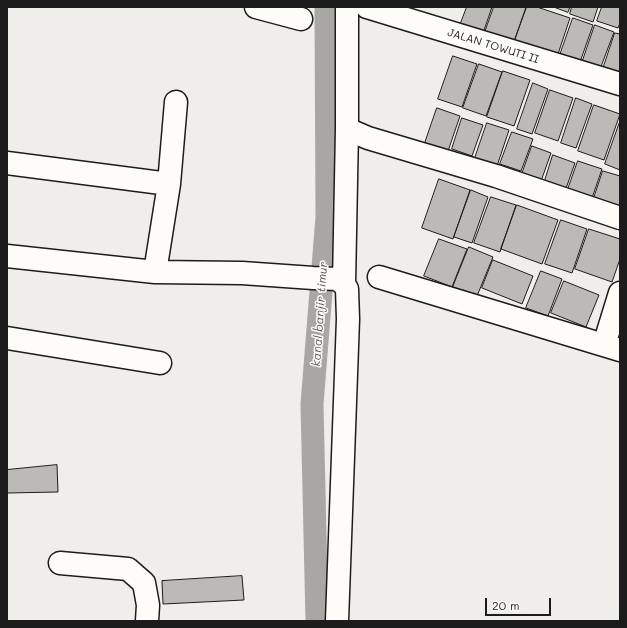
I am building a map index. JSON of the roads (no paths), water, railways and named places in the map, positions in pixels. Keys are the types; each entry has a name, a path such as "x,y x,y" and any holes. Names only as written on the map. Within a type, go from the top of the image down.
{"street":[{"path":"256,7 301,20"},
{"path":"337,621 348,319 347,289 340,281 347,129 348,7"},
{"name":"JALAN TOWUTI II","path":"367,7 620,84"},
{"path":"155,272 169,184 176,102"},
{"path":"347,129 368,138 496,176 620,218"},
{"path":"7,164 169,184"},
{"path":"7,256 155,272 242,273 340,281"},
{"path":"379,277 612,348 620,293"},
{"path":"7,338 160,363"},
{"path":"60,563 128,569 144,582 148,605 147,621"}],"waterway":[{"name":"kanal banjir timur","path":"317,621 312,404 327,217 326,7"}]}
